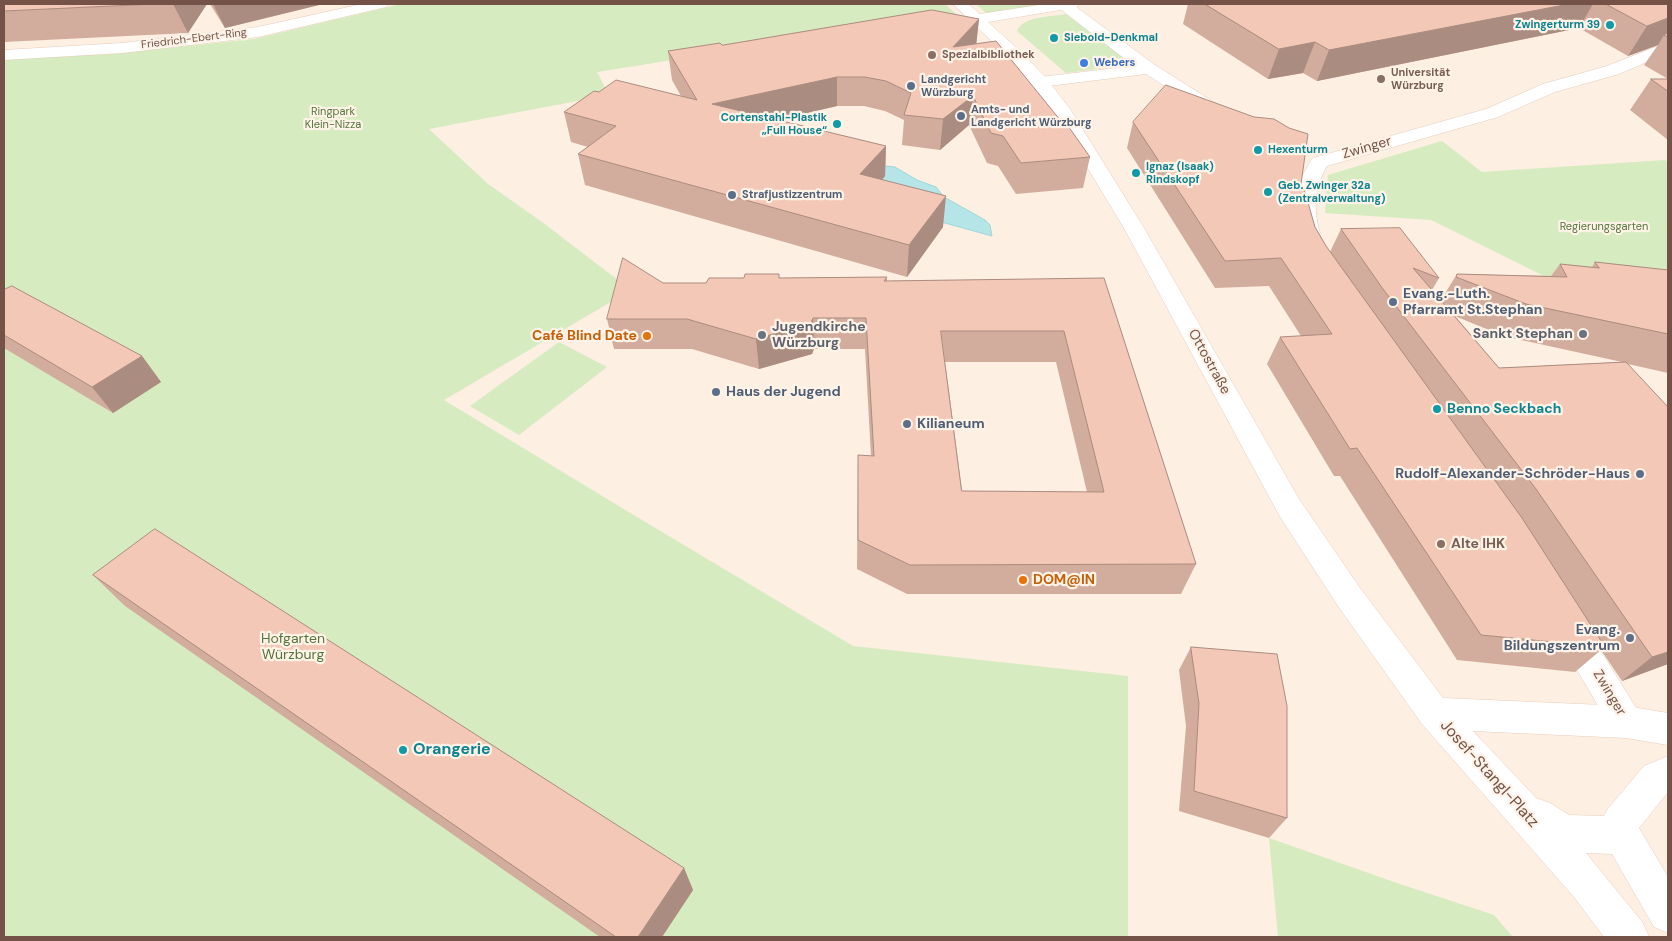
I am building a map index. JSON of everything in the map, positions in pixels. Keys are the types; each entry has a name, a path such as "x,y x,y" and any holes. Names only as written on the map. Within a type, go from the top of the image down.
{"street":[{"name":"Friedrich-Ebert-Ring","path":"4,55 122,48 258,32 381,4"},
{"name":"Ottostraße","path":"960,4 1040,82 1061,109 1134,228 1289,507 1349,597 1434,713"},
{"path":"977,19 1068,4 1149,69 1230,119"},
{"name":"Zwinger","path":"1319,258 1312,244 1304,214 1311,157 1492,113 1549,88 1613,70 1668,47"},
{"path":"1040,82 1149,69"},
{"name":"Zwinger","path":"1557,609 1626,722"},
{"name":"Josef-Stangl-Platz","path":"1434,713 1626,722 1668,729"},
{"name":"Josef-Stangl-Platz","path":"1434,713 1588,883 1629,937"},
{"path":"1668,773 1657,778 1620,823 1622,836 1668,914"},
{"path":"1517,803 1564,833 1622,836"}],"green space":[{"name":"Hofgarten Würzburg","path":"401,4 945,4 957,15 597,72 609,95 429,129 488,184 542,222 631,290 444,400 853,646 1128,676 1128,937 4,937 4,57 112,54 254,39"},
{"path":"976,4 1078,4 993,19"},
{"path":"1066,14 1133,64 1066,73 1017,31 1025,22"},
{"name":"Regierungsgarten","path":"1442,141 1482,172 1665,160 1668,162 1668,299 1568,288 1431,220 1325,213 1328,175"},
{"path":"559,342 607,367 519,435 470,406"},
{"path":"1269,838 1494,915 1513,937 1278,937"}],"water":[{"path":"860,163 895,167 917,180 936,187 944,197 985,220 990,225 992,236 905,212 872,192 884,176"}],"building":[{"path":"4,4 155,4 4,11"},
{"path":"1205,4 1569,4 1329,50 1315,42 1279,49"},
{"path":"1606,4 1668,4 1668,18 1647,26"},
{"path":"932,10 979,19 953,47 996,41 1065,126 1068,126 1090,157 1021,163 1003,136 991,133 973,96 943,119 904,115 911,93 886,81 865,77 837,77 712,104 886,146 860,174 946,196 909,245 578,154 616,126 564,112 594,91 599,92 616,80 697,100 668,51 720,43 722,45"},
{"path":"1651,79 1668,79 1668,91"},
{"path":"1166,85 1254,117 1274,119 1289,128 1308,134 1301,184 1315,227 1326,246 1522,518 1605,647 1481,635 1357,448 1350,449 1280,337 1332,334 1281,258 1225,261 1133,122"},
{"path":"1400,228 1439,278 1413,268 1499,368 1626,362 1668,407 1668,652 1652,657 1536,489 1383,289 1341,229"},
{"path":"623,258 663,283 706,283 709,278 744,278 745,274 779,274 779,278 887,277 884,281 1104,278 1196,564 910,565 858,540 858,455 874,456 866,318 813,318 811,323 756,339 687,319 607,319","holes":["941,331 1064,331 1104,492 962,491"]},
{"path":"1595,262 1668,270 1668,334 1526,304 1456,277 1457,274 1567,277 1560,264 1599,268"},
{"path":"12,286 142,356 92,387 4,335 4,290"},
{"name":"Orangerie","path":"155,529 684,868 638,937 616,937 93,575"},
{"path":"1191,647 1277,654 1287,706 1287,818 1194,791 1199,704"}],"place":[{"name":"Zwingerturm 39","path":"1610,25"},
{"name":"Siebold-Denkmal","path":"1054,38"},
{"name":"Spezialbibliothek","path":"932,55"},
{"name":"Webers","path":"1084,63"},
{"name":"Universität Würzburg","path":"1381,79"},
{"name":"Landgericht Würzburg","path":"911,86"},
{"name":"Amts- und Landgericht Würzburg","path":"961,116"},
{"name":"Cortenstahl-Plastik „Full House“","path":"837,124"},
{"name":"Hexenturm","path":"1258,150"},
{"name":"Ignaz (Isaak) Rindskopf","path":"1136,173"},
{"name":"Geb. Zwinger 32a (Zentralverwaltung)","path":"1268,192"},
{"name":"Strafjustizzentrum","path":"732,195"},
{"name":"Evang.-Luth. Pfarramt St.Stephan","path":"1393,302"},
{"name":"Sankt Stephan","path":"1583,334"},
{"name":"Jugendkirche Würzburg","path":"762,335"},
{"name":"Café Blind Date","path":"647,336"},
{"name":"Haus der Jugend","path":"716,392"},
{"name":"Benno Seckbach","path":"1437,409"},
{"name":"Kilianeum","path":"907,424"},
{"name":"Rudolf-Alexander-Schröder-Haus","path":"1640,474"},
{"name":"Alte IHK","path":"1441,544"},
{"name":"DOM@IN","path":"1023,580"},
{"name":"Evang. Bildungszentrum","path":"1630,638"},
{"name":"Orangerie","path":"403,750"}],"park label":[{"name":"Ringpark Klein-Nizza","path":"333,118"}]}
